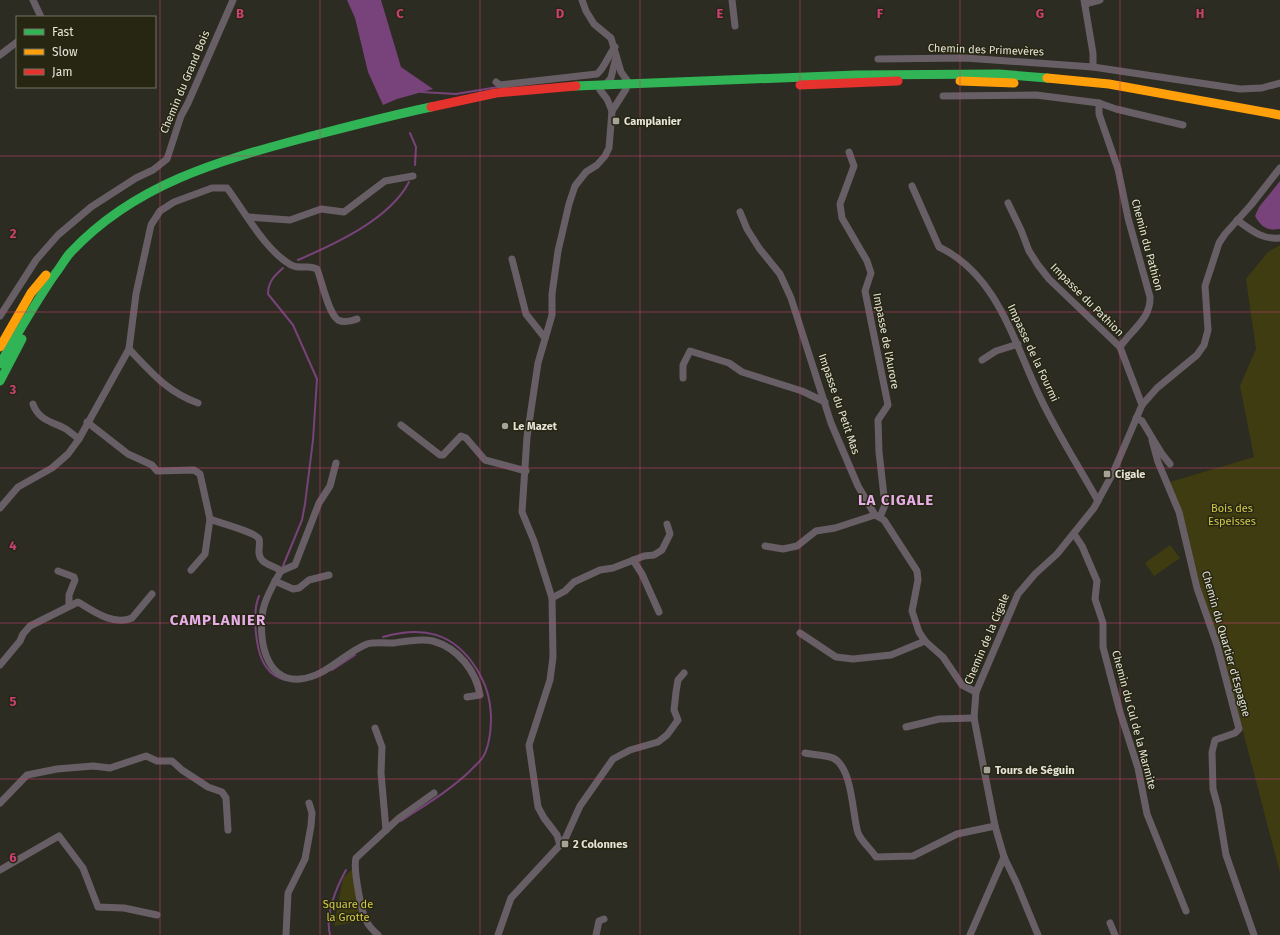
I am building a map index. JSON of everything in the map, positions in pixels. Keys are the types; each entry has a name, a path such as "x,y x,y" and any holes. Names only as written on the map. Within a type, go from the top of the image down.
{"main road":[{"path":"0,347 31,293 52,268 105,220 137,198 183,175 232,158 389,116 462,101 603,87 856,75 999,74 1076,80 1280,110"},
{"path":"627,86 904,81 1001,82 1107,91 1280,122"},
{"path":"1190,97 1280,115"},
{"path":"0,381 33,318 58,278 95,238 137,204 215,168 232,158"},
{"path":"0,364 38,298 71,252"}],"street":[{"path":"33,0 41,16"},
{"name":"Chemin du Grand Bois","path":"0,316 36,260 58,235 91,207 136,178 157,168 167,159 181,116 233,0"},
{"path":"560,845 557,835 544,818 538,807 529,745 550,680 553,656 552,598 534,541 522,512 526,471 527,438 538,363 552,315 552,294 558,251 569,204 575,186 586,172 597,165 605,156 609,148 612,111 627,86 621,72 616,50 611,38 594,24 586,11 582,0"},
{"path":"732,0 735,26"},
{"path":"1093,67 1093,53 1084,2 1100,0"},
{"path":"0,55 16,43"},
{"path":"496,82 500,84 596,74 602,70 609,54 616,50"},
{"path":"612,111 603,87 611,78 616,50"},
{"name":"Chemin des Primevères","path":"878,59 965,58 1093,67 1240,88 1262,88 1280,83"},
{"path":"943,96 1036,95 1099,103 1116,110 1183,125"},
{"name":"Chemin du Pathion","path":"1099,103 1099,114 1118,170 1128,218 1150,297 1150,307 1147,315 1120,348"},
{"name":"Impasse de l'Aurore","path":"849,152 854,166 840,204 842,218 867,261 871,274 865,291 888,405 878,420 879,452 885,505 877,516"},
{"name":"Chemin de la Cigale","path":"1038,935 1004,857 995,826 974,718 976,692 1018,594 1074,534 1098,501 1113,473 1142,405 1157,388 1196,355 1204,345 1208,330 1205,286 1219,243 1280,168"},
{"path":"248,217 290,220 321,209 344,212 385,181 413,176"},
{"name":"Impasse de la Fourmi","path":"912,186 939,247 951,253 969,266 1000,307 1018,344 1040,397 1098,501"},
{"path":"0,508 18,487 52,468 68,454 79,439 129,349 136,294 151,225 160,211 174,202 212,188 227,188 268,246 289,264 298,268 314,267 318,269 329,305 338,319 343,321 357,319"},
{"name":"Impasse du Pathion","path":"1008,203 1022,230 1029,251 1038,265 1049,279 1120,348"},
{"name":"Impasse du Petit Mas","path":"740,212 746,229 758,248 785,284 791,298 831,423 852,472 877,516 917,571 918,580 912,611 918,632 943,657 962,685 976,692"},
{"path":"1238,220 1265,238 1280,238"},
{"path":"512,259 526,314 546,338"},
{"path":"982,360 996,350 1018,344"},
{"path":"1120,348 1142,405"},
{"path":"129,349 165,386 181,397 198,402"},
{"path":"683,378 683,365 690,351 729,363 742,372 802,391 825,402"},
{"path":"33,404 35,411 45,419 65,429 79,439"},
{"path":"1136,418 1142,421 1152,440 1170,464"},
{"path":"88,422 128,454 152,465 157,471 194,470 200,474 210,519 205,554 191,570"},
{"path":"400,425 440,455 443,455 461,436 466,438 484,460 526,471"},
{"name":"Chemin du Quartier d'Espagne","path":"1152,440 1158,462 1179,512 1197,588 1217,645 1239,729 1235,733 1215,740 1212,752 1214,789 1226,855 1254,935"},
{"path":"210,519 256,535 259,540 259,556 263,562 279,569 295,565 319,503 330,486 336,463"},
{"path":"765,546 783,549 797,546 816,531 835,528 877,516"},
{"path":"552,598 565,592 574,582 600,570 613,568 644,556 654,555 662,550 670,534 667,524"},
{"name":"Chemin du Cul de la Marmite","path":"1074,534 1082,546 1098,581 1095,600 1103,623 1103,647 1120,712 1138,768 1146,814 1186,911"},
{"path":"633,560 642,574 659,612"},
{"path":"279,569 264,609 262,641 267,659 275,670 290,679 300,679 321,673 367,644 432,641 450,648 464,661 478,682 480,695 467,697"},
{"path":"58,571 74,577 75,580 69,595 68,605"},
{"path":"275,581 293,589 299,588 309,580 328,575"},
{"path":"0,665 20,641 23,634 30,626 68,605 78,602 104,617 127,620 132,618 152,594"},
{"path":"800,633 836,657 853,659 891,655 925,640"},
{"path":"498,935 511,898 566,837 580,806 613,759 630,750 658,742 675,726 678,720 674,707 677,684 678,680 684,673"},
{"path":"906,726 940,719 974,718"},
{"path":"375,728 380,737 382,747 381,773 386,830"},
{"path":"805,753 832,758 842,768 847,780 860,837 876,857 913,856 956,834 995,826"},
{"path":"0,803 27,775 57,769 93,766 110,768 146,756 158,763 172,761 208,787 222,792 226,798 228,830"},
{"path":"378,935 368,924 362,911 354,867 356,858 399,818 434,793"},
{"path":"286,935 288,893 305,859 311,826 312,813 309,802"},
{"path":"0,870 59,836 63,838 83,868 98,907 124,908 157,915"},
{"path":"970,935 1004,857"},
{"path":"596,935 598,921 604,918"},
{"path":"1110,923 1115,935"}],"green space":[{"name":"Bois des Espeisses","path":"1280,245 1280,873 1221,647 1201,590 1182,512 1170,482 1254,457 1240,386 1256,349 1246,279 1268,252"},
{"path":"1170,545 1180,558 1154,576 1145,563"},
{"name":"Square de la Grotte","path":"353,869 359,897 361,921 334,926 343,878"}],"shaded area":[{"path":"347,0 381,0 401,67 433,89 397,99 383,105 368,72 355,18"},
{"path":"1280,181 1280,229 1268,229 1260,223 1255,216 1259,207"}],"waterway":[{"path":"421,92 456,94 498,87"},
{"path":"410,133 416,147 415,165"},
{"path":"298,260 344,238 375,219 389,208 409,182"},
{"path":"283,268 272,280 269,286 268,294 293,325 317,379 313,440 305,504 302,520 283,566"},
{"path":"259,596 255,622 257,643 260,653 269,670 275,676 285,680"},
{"path":"383,637 411,632 424,632 447,639 457,646 476,668 485,685 490,709 490,737 482,759 454,785 437,798 401,821"},
{"path":"332,670 355,655"},
{"path":"330,935 330,910 335,893 346,870"}],"traffic: fast":[{"path":"576,86 856,75 999,74 1047,78"},
{"path":"0,364 40,296 69,254 96,229 122,209 150,192 179,178 240,156 336,130 431,107"},
{"path":"0,381 22,339"}],"traffic: slow":[{"path":"1047,78 1109,84 1280,115"},
{"path":"960,81 1014,83"},
{"path":"0,347 31,293 46,275"}],"traffic: jam":[{"path":"800,85 898,81"},
{"path":"431,107 496,93 576,86"}],"place":[{"name":"Camplanier","path":"616,121"},
{"name":"Le Mazet","path":"505,426"},
{"name":"Cigale","path":"1107,474"},
{"name":"Tours de Séguin","path":"987,770"},
{"name":"2 Colonnes","path":"565,844"}],"district":[{"name":"LA CIGALE","path":"896,500"},
{"name":"CAMPLANIER","path":"218,620"}]}
